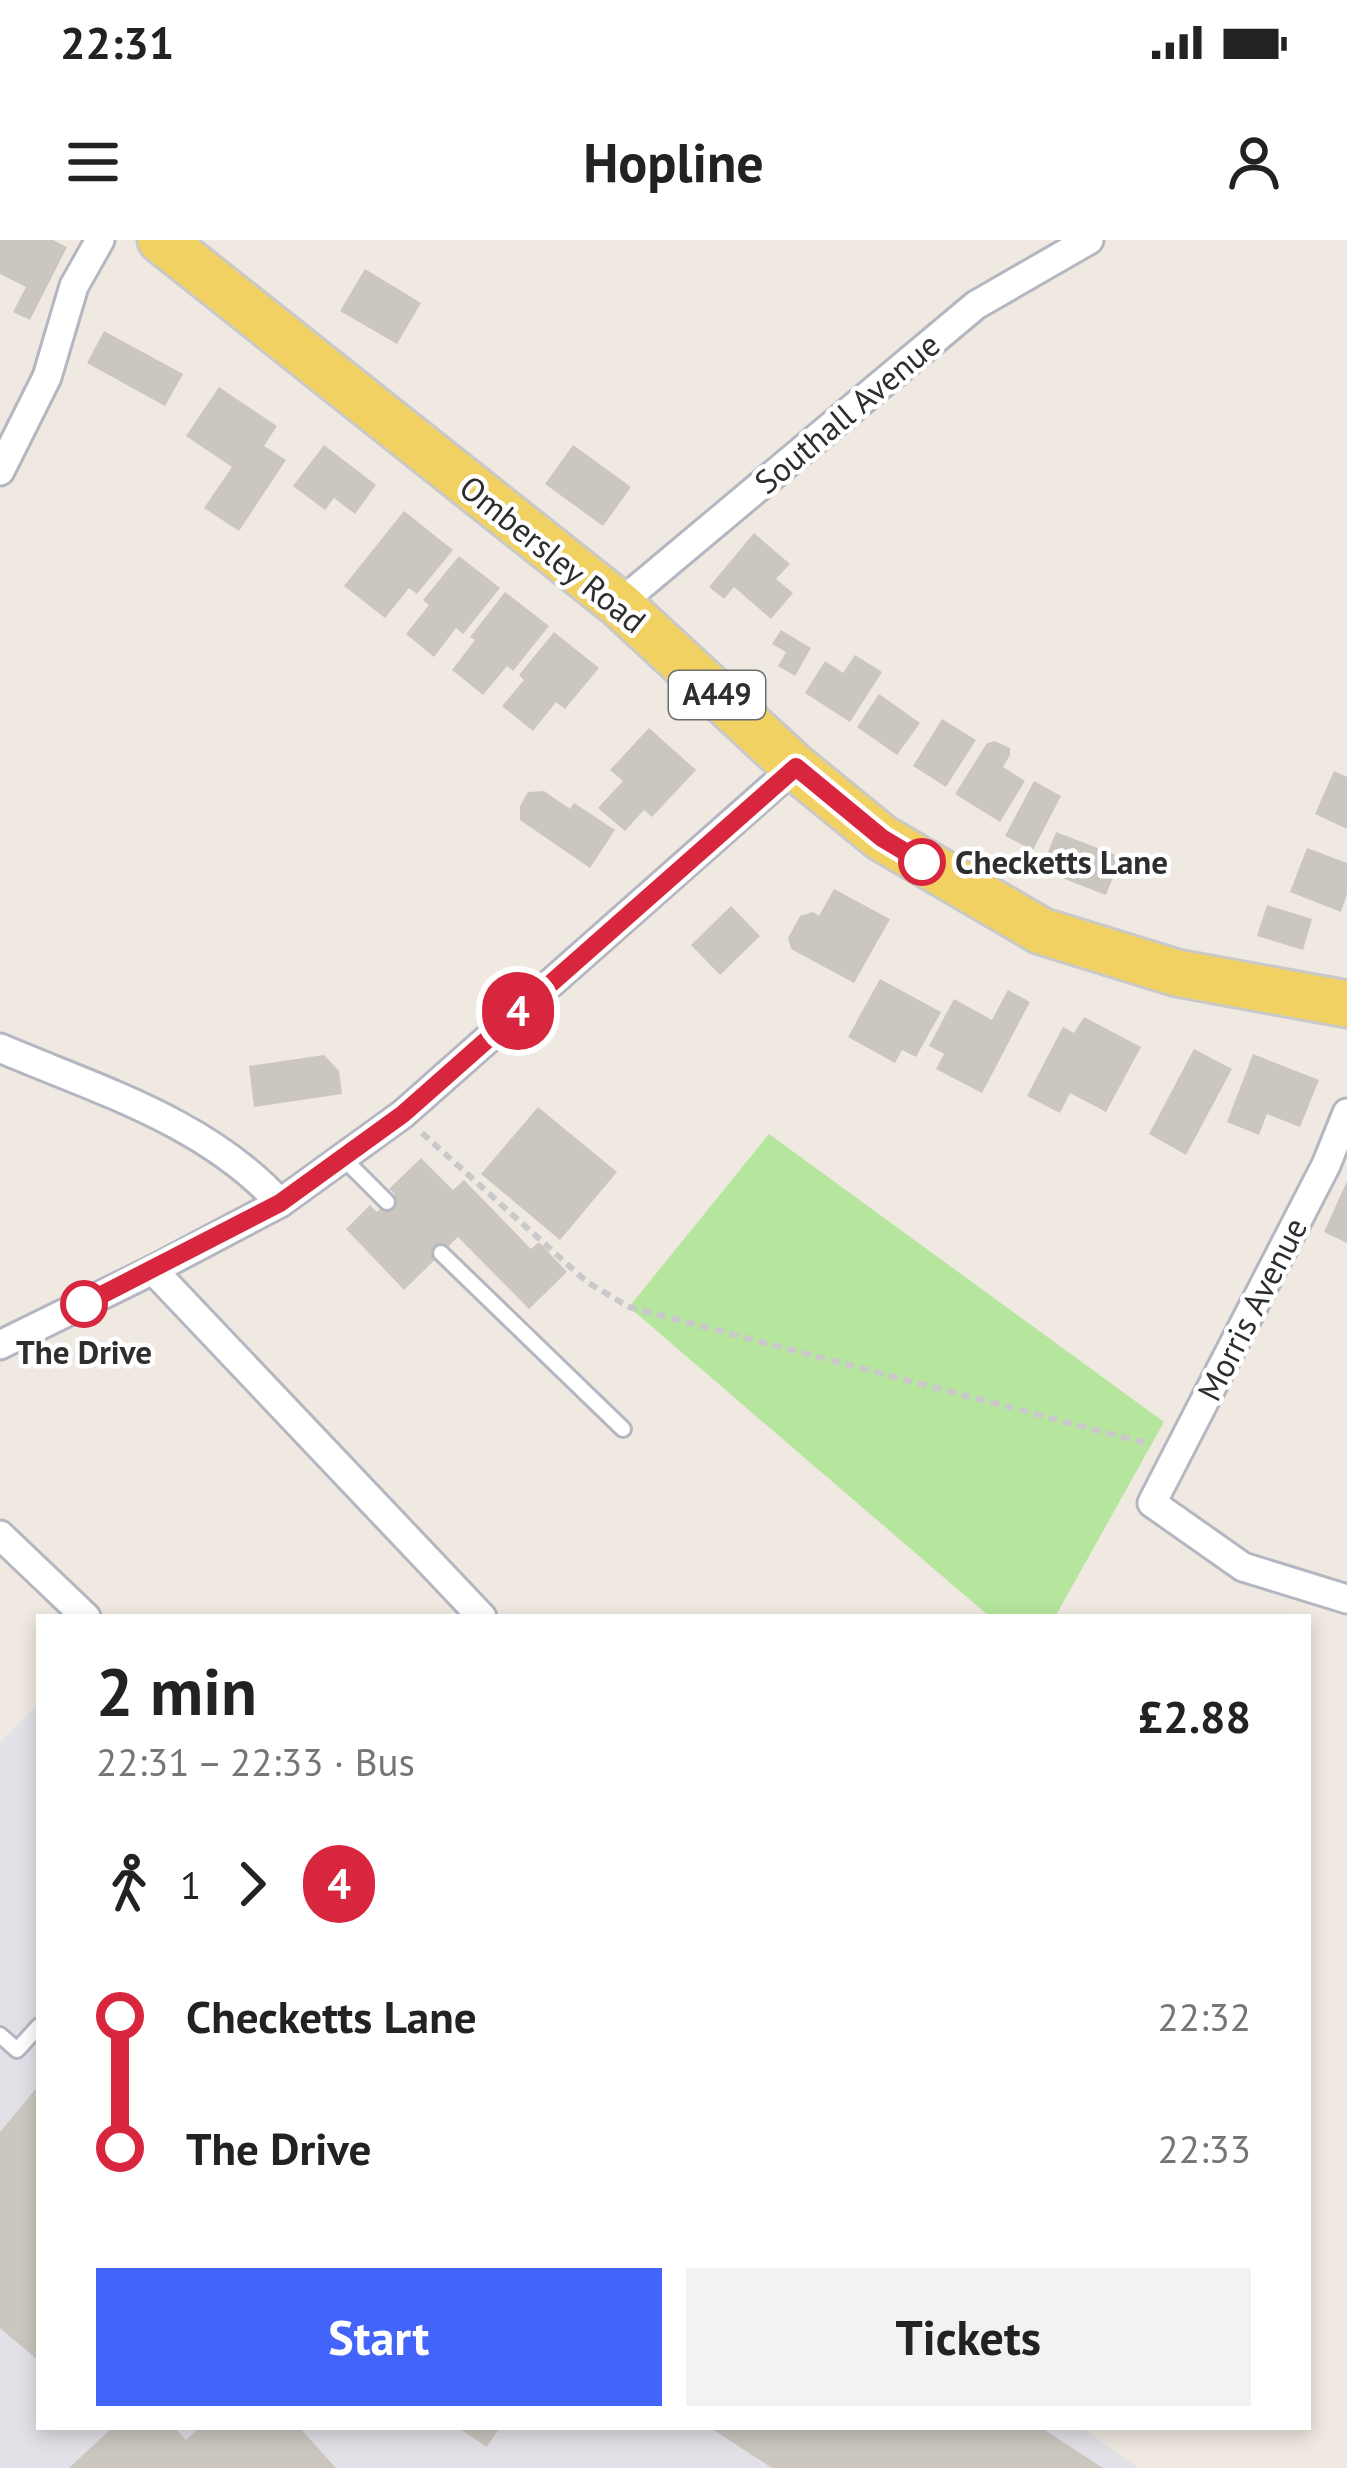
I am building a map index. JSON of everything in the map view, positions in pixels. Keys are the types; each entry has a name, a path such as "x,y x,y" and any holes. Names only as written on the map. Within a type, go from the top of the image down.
{"main road":[{"name":"Ombersley Road","path":"161,240 619,604 796,767 882,838 1041,931 1177,973 1347,1004"}],"street":[{"path":"0,471 47,377 74,286 100,240"},
{"name":"Southall Avenue","path":"619,604 976,305 1089,240"},
{"path":"0,1345 280,1203 344,1159 403,1114 796,767"},
{"path":"0,1048 193,1132 237,1161 280,1203"},
{"name":"Morris Avenue","path":"1347,1113 1326,1165 1152,1504 1243,1567 1347,1599"},
{"path":"153,1270 479,1614"},
{"path":"0,1535 83,1614"}],"lane":[{"path":"344,1159 387,1202"},
{"path":"441,1253 623,1429"},
{"path":"0,2035 17,2050 36,2029"}],"path":[{"path":"403,1114 587,1282 629,1307 1151,1444 1175,1458"}],"shaded area":[{"path":"36,1707 36,2430 1085,2430 1139,2468 0,2468 0,1743"}],"green space":[{"path":"769,1134 1164,1422 1057,1614 987,1614 629,1307"}],"building":[{"path":"0,240 53,240 67,247 30,320 13,312 26,287 0,274"},
{"path":"365,269 421,303 397,344 340,311"},
{"path":"104,331 183,374 165,406 87,363"},
{"path":"219,387 277,426 264,446 286,460 239,531 204,508 232,467 186,436"},
{"path":"324,445 376,485 355,514 334,498 325,510 293,486"},
{"path":"573,445 631,487 603,526 545,484"},
{"path":"404,511 453,550 417,594 409,588 385,618 344,586"},
{"path":"754,533 790,564 776,579 793,593 771,619 734,587 724,599 709,587"},
{"path":"459,556 500,588 463,634 456,628 434,657 406,634 429,605 423,600"},
{"path":"505,592 549,626 513,671 507,666 483,695 452,670 475,640 470,637"},
{"path":"781,630 811,648 795,676 778,666 786,652 772,644"},
{"path":"554,632 599,668 565,709 556,702 533,731 502,706 524,680 519,675"},
{"path":"855,655 882,672 850,722 805,693 825,661 843,673"},
{"path":"879,694 920,723 897,755 857,727"},
{"path":"942,719 976,740 946,787 913,766"},
{"path":"649,728 696,770 652,817 644,810 625,831 598,808 623,781 610,770"},
{"path":"995,741 1010,748 1003,767 1025,781 1000,822 955,794 987,743"},
{"path":"1334,771 1347,777 1347,829 1315,814"},
{"path":"1034,781 1061,796 1033,850 1005,836"},
{"path":"544,791 570,809 574,803 615,830 590,868 520,820 520,806 528,792"},
{"path":"1056,832 1121,857 1106,895 1041,870"},
{"path":"1307,848 1347,863 1347,894 1341,912 1290,892"},
{"path":"834,889 890,919 854,983 791,949 788,938 800,916 813,912 819,916"},
{"path":"1267,905 1312,919 1303,950 1257,936"},
{"path":"731,906 760,936 720,975 691,945"},
{"path":"880,979 941,1012 916,1057 902,1050 895,1063 848,1037"},
{"path":"1008,990 1030,1002 982,1093 936,1069 944,1054 929,1046 954,999 992,1020"},
{"path":"1084,1017 1141,1047 1106,1112 1070,1093 1060,1113 1027,1096 1063,1027 1074,1033"},
{"path":"1194,1049 1232,1069 1186,1155 1149,1134"},
{"path":"1253,1054 1319,1080 1300,1127 1267,1114 1259,1135 1227,1122"},
{"path":"324,1055 339,1071 342,1094 254,1107 249,1066"},
{"path":"538,1107 617,1172 560,1240 481,1174"},
{"path":"421,1158 453,1190 464,1180 531,1249 539,1242 567,1272 529,1309 458,1237 404,1290 346,1229 370,1205 377,1212 395,1194 389,1189"},
{"path":"1347,1181 1347,1243 1324,1232"},
{"path":"36,2089 36,2358 0,2328 0,2132"},
{"path":"110,2430 177,2430 186,2440 197,2430 302,2430 336,2468 69,2468"},
{"path":"462,2430 498,2430 487,2447"},
{"path":"714,2430 1045,2430 1103,2468 772,2468"}],"bus line":[{"name":"4","path":"84,1304 280,1203 344,1159 403,1114 796,767 882,838 922,862"}],"place":[{"name":"Checketts Lane","path":"922,862"},
{"name":"The Drive","path":"84,1304"}]}
